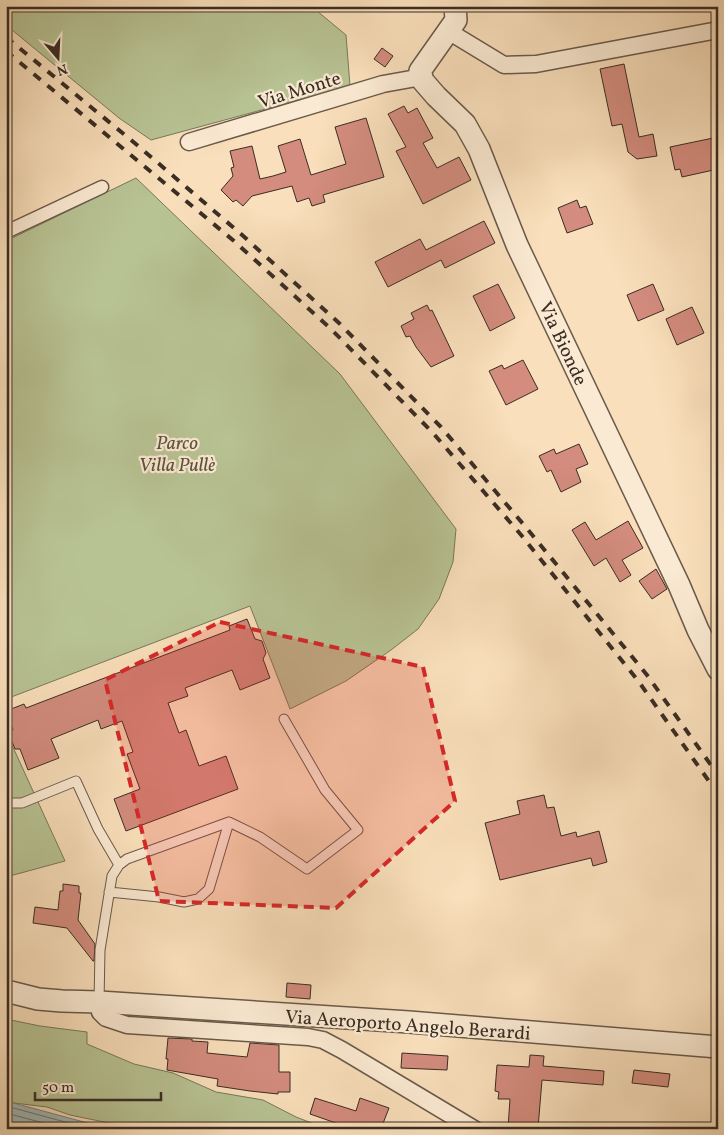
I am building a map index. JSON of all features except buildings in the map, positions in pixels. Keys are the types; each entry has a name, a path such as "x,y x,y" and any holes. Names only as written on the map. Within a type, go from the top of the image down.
{"street":[{"path":"421,74 456,20 455,6"},
{"path":"448,31 504,65 536,64 718,30"},
{"name":"Via Monte","path":"190,142 421,74"},
{"name":"Via Bionde","path":"421,74 423,81 436,96 465,124 479,149 517,245 718,669"},
{"path":"6,232 102,187"},
{"name":"Via Aeroporto Angelo Berardi","path":"6,991 62,1001 409,1022 718,1046"},
{"path":"99,1002 100,1012 106,1018 127,1025 308,1037 323,1040 474,1129"}],"lane":[{"path":"99,1002 100,950 112,876 119,865 127,859 229,822 260,837 307,869 358,830 324,790 284,719"},
{"path":"6,803 22,804 76,781 98,828 119,865"},
{"path":"109,892 159,897 184,902 198,899 209,890 229,822"}],"highlighted area":[{"path":"220,622 423,667 455,801 336,908 159,901 105,680"}],"green space":[{"path":"6,6 311,6 346,35 350,86 151,140 119,118 6,25"},
{"name":"Parco Villa Pullè","path":"136,178 340,374 456,529 453,562 439,599 418,629 346,681 290,709 250,606 6,699 6,241"},
{"path":"6,732 65,861 6,877"},
{"path":"6,1019 40,1026 87,1032 87,1044 134,1064 173,1073 216,1092 263,1100 296,1117 327,1129 154,1129 70,1115 47,1107 6,1102"}],"water":[{"path":"6,1101 110,1129 6,1129"}],"railway":[{"path":"6,37 241,234 339,323 441,427 647,675 718,775"},
{"path":"6,51 234,241 331,329 433,433 522,536 639,682 718,794"}]}
